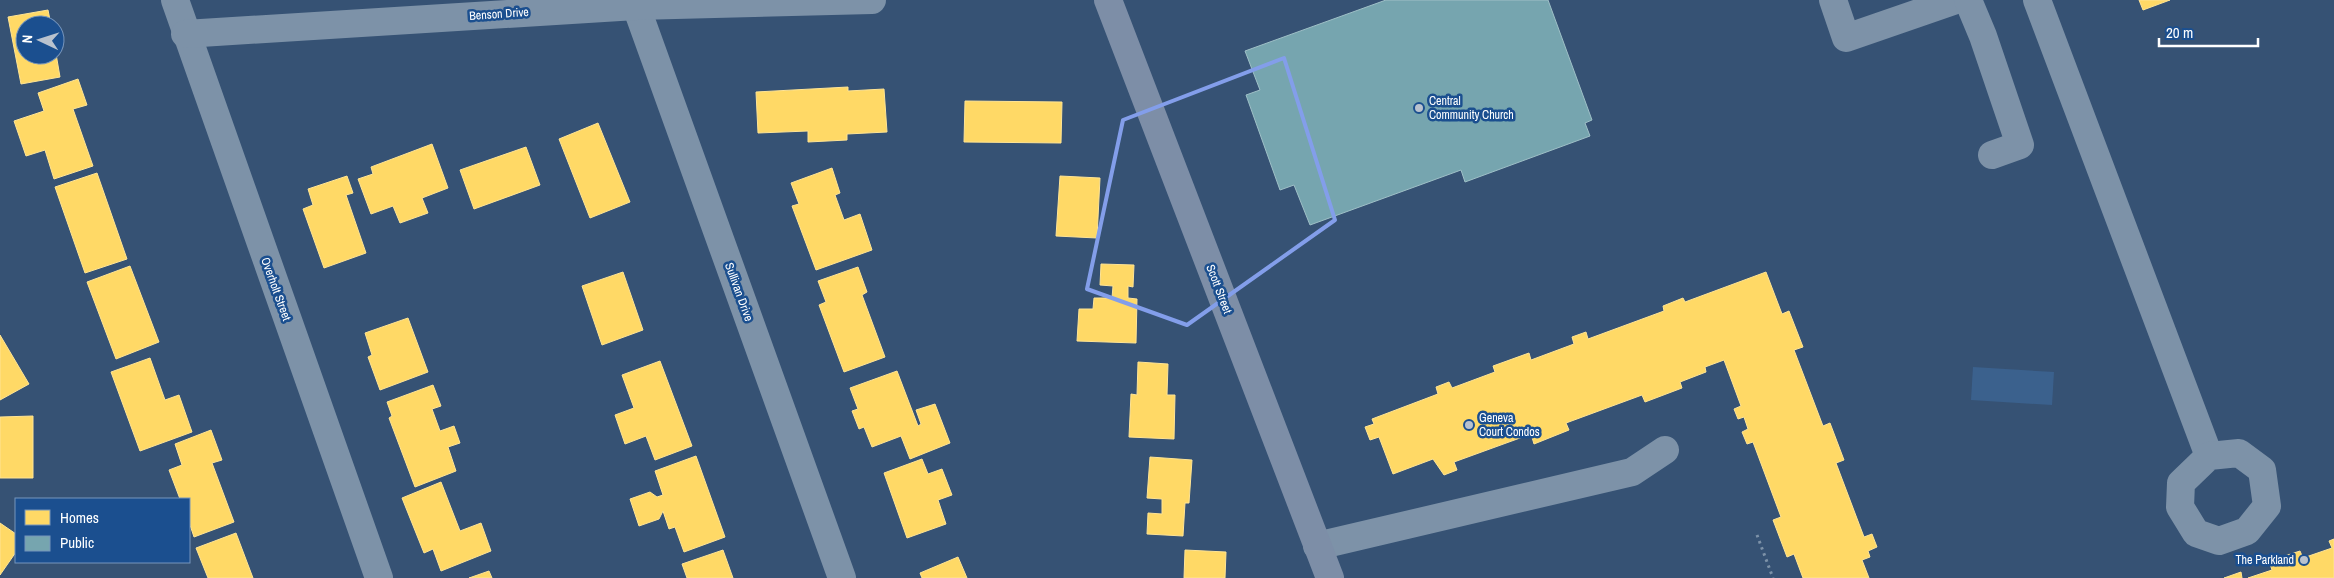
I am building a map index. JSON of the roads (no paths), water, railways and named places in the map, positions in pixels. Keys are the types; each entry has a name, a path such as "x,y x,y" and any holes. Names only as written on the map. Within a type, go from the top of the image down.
{"main road":[{"name":"Scott Street","path":"1108,0 1330,578"}],"street":[{"name":"Overholt Street","path":"175,0 185,34 379,578"},
{"name":"Benson Drive","path":"185,34 636,6 872,0"},
{"path":"1833,0 1846,38 1956,0"},
{"path":"1968,0 1983,36 2020,145 1992,155"},
{"path":"2037,0 2209,456"},
{"name":"Sullivan Drive","path":"636,6 842,578"},
{"path":"1317,546 1632,472 1664,450"}],"water":[{"path":"1973,367 2054,372 2052,405 1971,400"}],"place":[{"name":"Central Community Church","path":"1419,108"},
{"name":"Geneva Court Condos","path":"1469,425"},
{"name":"The Parkland","path":"2304,560"}]}
